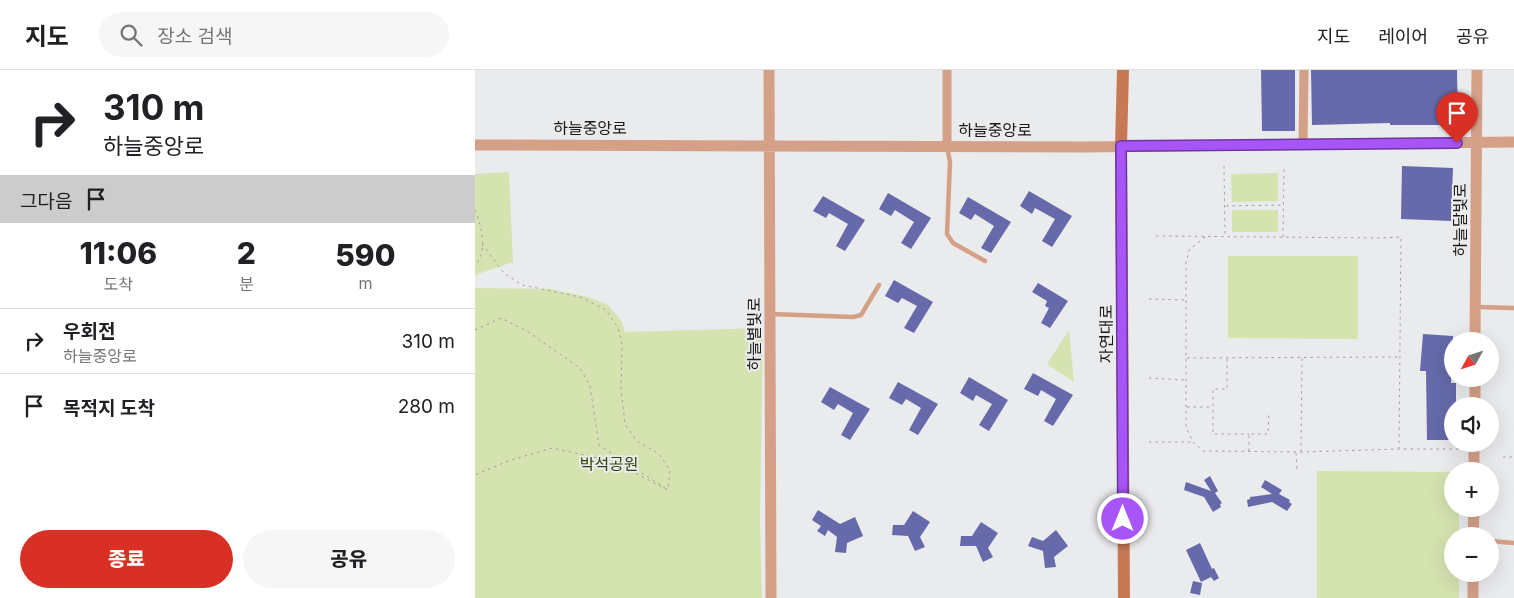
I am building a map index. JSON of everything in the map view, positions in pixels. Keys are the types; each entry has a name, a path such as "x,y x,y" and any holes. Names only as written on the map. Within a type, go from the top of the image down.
{"main road":[{"name":"자연대로","path":"1123,70 1121,146 1124,598"}],"street":[{"name":"하늘별빛로","path":"769,70 771,598"},
{"path":"947,70 947,146"},
{"path":"1303,144 1304,70"},
{"name":"하늘달빛로","path":"1475,332 1477,70"},
{"name":"하늘중앙로","path":"475,145 1121,146 1514,142"},
{"path":"1473,582 1473,598"}],"lane":[{"path":"947,146 950,162 947,234 953,243 985,261"},
{"path":"770,314 853,317 861,315 879,285"},
{"path":"1475,307 1514,308"},
{"path":"1499,542 1514,543"}],"path":[{"path":"1224,166 1225,237"},
{"path":"1283,237 1284,168"},
{"path":"1225,206 1283,205"},
{"path":"475,210 483,232 481,258 475,266"},
{"path":"1155,236 1401,237 1399,448"},
{"path":"1205,237 1189,250 1186,263 1186,428 1193,442 1203,451 1301,452 1444,448"},
{"path":"482,244 504,273 522,285 579,297 606,310 618,328 623,344 621,389 625,424 637,441 659,454 670,470 668,490"},
{"path":"1149,299 1187,300"},
{"path":"475,330 501,318 527,331 580,368 590,386 599,446 668,490"},
{"path":"1186,358 1399,357"},
{"path":"1227,358 1227,389 1213,389 1213,434 1268,434 1269,413"},
{"path":"1301,452 1302,358"},
{"path":"1149,378 1186,380"},
{"path":"1186,407 1213,407"},
{"path":"1249,434 1249,451"},
{"path":"1149,442 1193,442"},
{"path":"475,475 508,461 552,448 612,461 668,490"},
{"path":"1296,452 1297,470"},
{"path":"1503,457 1514,457"}],"green space":[{"path":"509,172 513,262 475,275 475,174"},
{"path":"1278,173 1278,201 1232,202 1231,174"},
{"path":"1232,210 1278,210 1278,232 1232,232"},
{"path":"1228,256 1358,256 1358,339 1228,338"},
{"name":"박석공원","path":"475,288 550,289 588,297 608,305 622,322 625,332 763,328 760,518 762,598 475,598"},
{"path":"1069,330 1074,382 1047,364"},
{"path":"1317,471 1444,472 1444,517 1459,517 1459,527 1444,527 1444,582 1459,582 1459,598 1317,598"}],"building":[{"path":"1261,70 1295,70 1295,131 1262,131"},
{"path":"1311,70 1457,70 1458,125 1390,125 1390,123 1312,125"},
{"path":"1402,166 1453,168 1451,221 1401,219"},
{"path":"1029,191 1072,216 1052,247 1042,241 1055,219 1035,208 1032,214 1020,206"},
{"path":"888,193 931,218 911,249 901,243 914,222 895,210 891,216 879,209"},
{"path":"823,196 865,220 845,251 836,246 848,224 829,213 826,218 813,211"},
{"path":"968,197 1011,222 991,253 981,248 994,226 975,214 971,220 959,213"},
{"path":"894,280 933,302 914,333 904,328 917,306 902,298 898,303 885,296"},
{"path":"1038,283 1068,301 1050,328 1041,323 1049,308 1045,306 1047,301 1032,292"},
{"path":"1423,334 1444,335 1444,388 1456,388 1456,397 1444,397 1444,440 1427,440 1426,371 1420,371"},
{"path":"1033,373 1073,395 1053,426 1044,421 1056,399 1041,390 1038,396 1024,389"},
{"path":"969,377 1008,400 989,431 979,425 992,404 976,395 973,401 960,393"},
{"path":"898,382 938,404 918,435 909,430 921,408 906,399 902,405 889,398"},
{"path":"830,387 870,409 850,440 841,435 853,413 838,404 834,410 821,402"},
{"path":"1210,476 1218,491 1215,493 1222,503 1220,504 1221,507 1213,512 1204,497 1184,490 1186,482 1211,491 1204,480"},
{"path":"1265,480 1282,490 1279,494 1290,500 1289,502 1292,504 1287,511 1272,502 1248,507 1247,500 1250,497 1272,494 1261,487"},
{"path":"818,510 840,524 855,517 863,536 847,543 846,553 835,552 837,537 828,530 825,536 817,531 821,526 812,520"},
{"path":"913,511 930,522 920,537 925,547 915,551 908,536 892,535 893,525 904,525"},
{"path":"981,522 998,533 988,548 993,557 983,562 976,546 960,546 961,536 972,536"},
{"path":"1056,530 1068,546 1054,557 1056,567 1045,568 1043,551 1028,546 1032,537 1043,541"},
{"path":"1200,543 1212,569 1214,568 1219,578 1214,581 1211,577 1201,582 1186,550"},
{"path":"1193,581 1202,583 1200,595 1190,593"}],"route":[{"path":"1123,519 1121,146 1457,143"}]}
